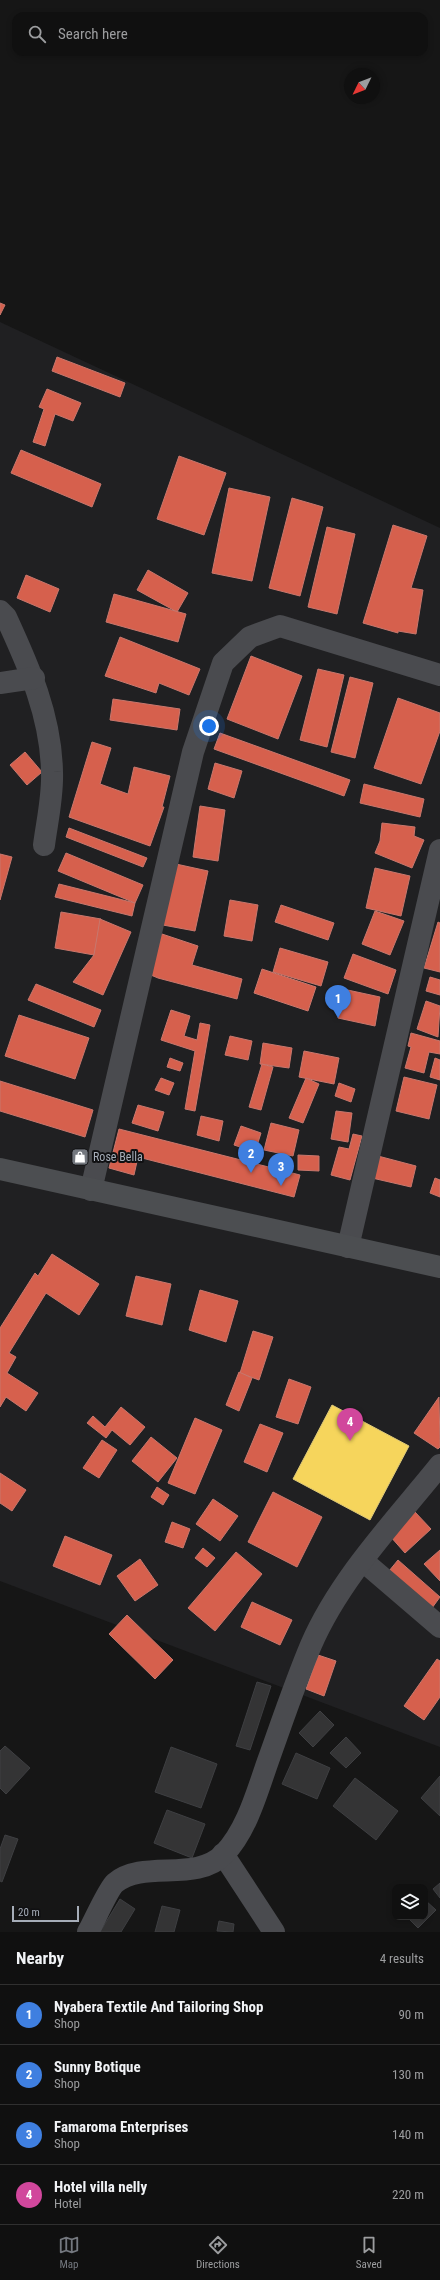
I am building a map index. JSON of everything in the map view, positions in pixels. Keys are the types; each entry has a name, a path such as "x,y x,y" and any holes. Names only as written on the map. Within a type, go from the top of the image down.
{"main road":[{"path":"0,1169 440,1267"}],"street":[{"path":"0,610 6,617 34,678 48,730 52,773 44,845"},
{"path":"91,1190 193,752 223,663 250,637 280,626 440,675"},
{"path":"0,683 34,678"},
{"path":"348,1247 440,850"},
{"path":"88,1932 114,1884 126,1876 204,1867 223,1854 238,1834 254,1799 312,1644 337,1598 363,1561 440,1465"},
{"path":"363,1561 440,1627"},
{"path":"223,1854 274,1932"}],"shaded area":[{"path":"0,322 440,528 440,1747 0,1581"}],"building: Homes":[{"path":"332,1405 409,1446 370,1520 293,1479"}],"building: Shops":[{"path":"0,303 5,305 0,315"},
{"path":"57,357 125,383 120,397 52,371"},
{"path":"47,389 81,403 73,421 55,414 45,446 33,442 44,409 39,407"},
{"path":"21,450 101,484 92,507 11,473"},
{"path":"179,456 226,473 204,535 157,519"},
{"path":"229,488 270,497 252,581 212,573"},
{"path":"292,498 323,507 300,596 269,588"},
{"path":"393,525 427,536 411,588 423,590 416,634 398,631 398,633 363,623"},
{"path":"327,527 355,534 337,614 308,607"},
{"path":"148,570 188,593 177,612 137,590"},
{"path":"26,575 59,589 50,612 17,598"},
{"path":"114,594 186,614 178,642 106,622"},
{"path":"120,637 200,669 189,695 159,683 156,693 105,676"},
{"path":"251,656 302,676 278,739 227,719"},
{"path":"318,669 344,675 327,747 300,740"},
{"path":"350,677 373,683 355,758 331,752"},
{"path":"398,698 440,713 440,731 421,784 374,768"},
{"path":"113,699 180,709 177,730 110,720"},
{"path":"220,733 350,780 344,796 214,749"},
{"path":"92,742 111,748 100,784 128,794 134,767 170,776 162,807 164,807 150,846 69,817"},
{"path":"25,752 42,772 27,785 10,765"},
{"path":"215,763 242,771 234,798 208,789"},
{"path":"364,784 424,799 420,817 360,803"},
{"path":"200,806 225,810 218,861 193,857"},
{"path":"382,823 415,827 414,836 424,840 412,868 375,853 380,841"},
{"path":"69,828 147,858 143,867 66,837"},
{"path":"66,853 143,885 135,903 58,871"},
{"path":"0,854 12,857 0,900"},
{"path":"176,864 208,871 195,931 163,925"},
{"path":"375,868 410,876 401,916 366,908"},
{"path":"59,884 135,903 132,916 55,897"},
{"path":"230,900 258,905 252,941 224,936"},
{"path":"281,905 334,923 328,940 275,922"},
{"path":"375,911 404,921 390,955 362,944"},
{"path":"61,912 101,919 94,955 55,948"},
{"path":"100,919 131,932 103,995 73,982 94,955"},
{"path":"438,922 440,923 440,972 424,968"},
{"path":"159,933 198,946 192,965 242,979 237,999 158,978 146,973"},
{"path":"280,948 328,962 321,986 273,972"},
{"path":"353,954 396,970 388,994 344,978"},
{"path":"262,969 316,987 308,1011 254,993"},
{"path":"430,977 440,980 440,995 426,991"},
{"path":"36,984 101,1010 94,1027 28,1000"},
{"path":"343,989 380,997 375,1026 338,1018"},
{"path":"426,1001 440,1006 438,1037 417,1029"},
{"path":"171,1010 190,1016 184,1036 197,1040 200,1023 210,1025 195,1111 185,1109 195,1051 161,1040"},
{"path":"19,1015 89,1038 75,1079 5,1056"},
{"path":"411,1033 440,1041 440,1054 429,1052 424,1073 405,1068 411,1047 408,1046"},
{"path":"230,1036 252,1041 248,1060 225,1055"},
{"path":"263,1043 292,1048 289,1068 260,1064"},
{"path":"304,1051 339,1058 334,1084 299,1077"},
{"path":"170,1058 183,1063 180,1071 167,1067"},
{"path":"435,1058 440,1060 440,1080 430,1077"},
{"path":"262,1064 273,1067 261,1110 249,1107"},
{"path":"404,1077 437,1085 429,1119 396,1111"},
{"path":"161,1078 174,1083 169,1095 155,1090"},
{"path":"306,1078 319,1084 303,1123 289,1118"},
{"path":"0,1081 93,1110 85,1137 0,1111"},
{"path":"339,1083 355,1089 351,1102 335,1096"},
{"path":"138,1105 164,1112 158,1131 132,1123"},
{"path":"336,1111 352,1113 348,1142 331,1139"},
{"path":"201,1116 223,1121 219,1141 197,1135"},
{"path":"271,1123 299,1130 293,1156 264,1150"},
{"path":"241,1126 261,1133 255,1152 234,1145"},
{"path":"119,1129 300,1175 294,1197 138,1157 134,1175 109,1168"},
{"path":"353,1134 362,1136 350,1180 331,1175 339,1147 349,1149"},
{"path":"298,1155 319,1156 319,1171 298,1170"},
{"path":"378,1156 416,1166 411,1187 372,1178"},
{"path":"435,1178 440,1180 440,1197 430,1193"},
{"path":"52,1254 99,1284 79,1315 46,1293 9,1353 16,1357 7,1373 38,1393 26,1411 6,1397 0,1407 0,1328 35,1273 38,1276"},
{"path":"136,1276 171,1284 162,1325 126,1316"},
{"path":"200,1290 238,1301 226,1342 189,1330"},
{"path":"253,1331 273,1337 259,1380 240,1373"},
{"path":"239,1372 252,1378 239,1411 226,1405"},
{"path":"289,1379 311,1387 298,1424 276,1417"},
{"path":"439,1397 440,1447 438,1449 414,1433"},
{"path":"121,1407 145,1427 130,1445 112,1430 106,1438 87,1423 93,1416 105,1427"},
{"path":"195,1418 222,1430 195,1494 168,1483"},
{"path":"260,1424 283,1433 267,1472 244,1462"},
{"path":"151,1437 177,1458 158,1482 132,1461"},
{"path":"102,1440 117,1450 99,1478 83,1468"},
{"path":"0,1473 26,1490 12,1511 0,1503"},
{"path":"157,1487 169,1495 163,1505 151,1497"},
{"path":"273,1492 322,1517 297,1567 248,1542"},
{"path":"213,1499 238,1516 220,1541 196,1524"},
{"path":"415,1512 431,1529 405,1553 390,1536"},
{"path":"172,1522 190,1529 183,1548 165,1542"},
{"path":"65,1536 112,1555 100,1585 53,1566"},
{"path":"203,1548 215,1558 207,1567 195,1558"},
{"path":"440,1550 440,1581 424,1564"},
{"path":"236,1552 262,1574 215,1631 188,1608"},
{"path":"140,1559 158,1585 135,1601 117,1576"},
{"path":"398,1560 440,1597 432,1608 389,1571"},
{"path":"252,1602 292,1620 280,1645 241,1627"},
{"path":"127,1615 173,1660 155,1679 109,1634"},
{"path":"318,1655 336,1661 324,1696 306,1689"},
{"path":"437,1659 440,1661 440,1697 424,1720 404,1706"}],"building: Other":[{"path":"257,1682 271,1686 250,1750 236,1746"},
{"path":"320,1711 334,1725 313,1747 299,1733"},
{"path":"346,1737 361,1753 346,1768 330,1753"},
{"path":"5,1746 30,1768 6,1794 0,1788 0,1751"},
{"path":"171,1747 217,1764 201,1808 155,1792"},
{"path":"296,1753 330,1768 317,1799 282,1784"},
{"path":"440,1776 440,1816 421,1798"},
{"path":"355,1778 398,1811 376,1840 333,1806"},
{"path":"167,1810 205,1824 192,1858 154,1843"},
{"path":"5,1835 18,1839 2,1882 0,1881 0,1849"},
{"path":"440,1883 440,1898 433,1889"},
{"path":"120,1899 135,1909 121,1932 100,1932"},
{"path":"428,1903 436,1910 428,1918"},
{"path":"162,1906 180,1910 174,1932 155,1932"},
{"path":"410,1920 426,1920 418,1928"},
{"path":"219,1921 234,1924 233,1932 217,1931"}],"place":[{"name":"Nyabera Textile And Tailoring Shop","path":"338,1018"},
{"name":"Rose Bella","path":"80,1157"},
{"name":"Sunny Botique","path":"251,1173"},
{"name":"Famaroma Enterprises","path":"281,1186"},
{"name":"Hotel villa nelly","path":"350,1441"}]}
